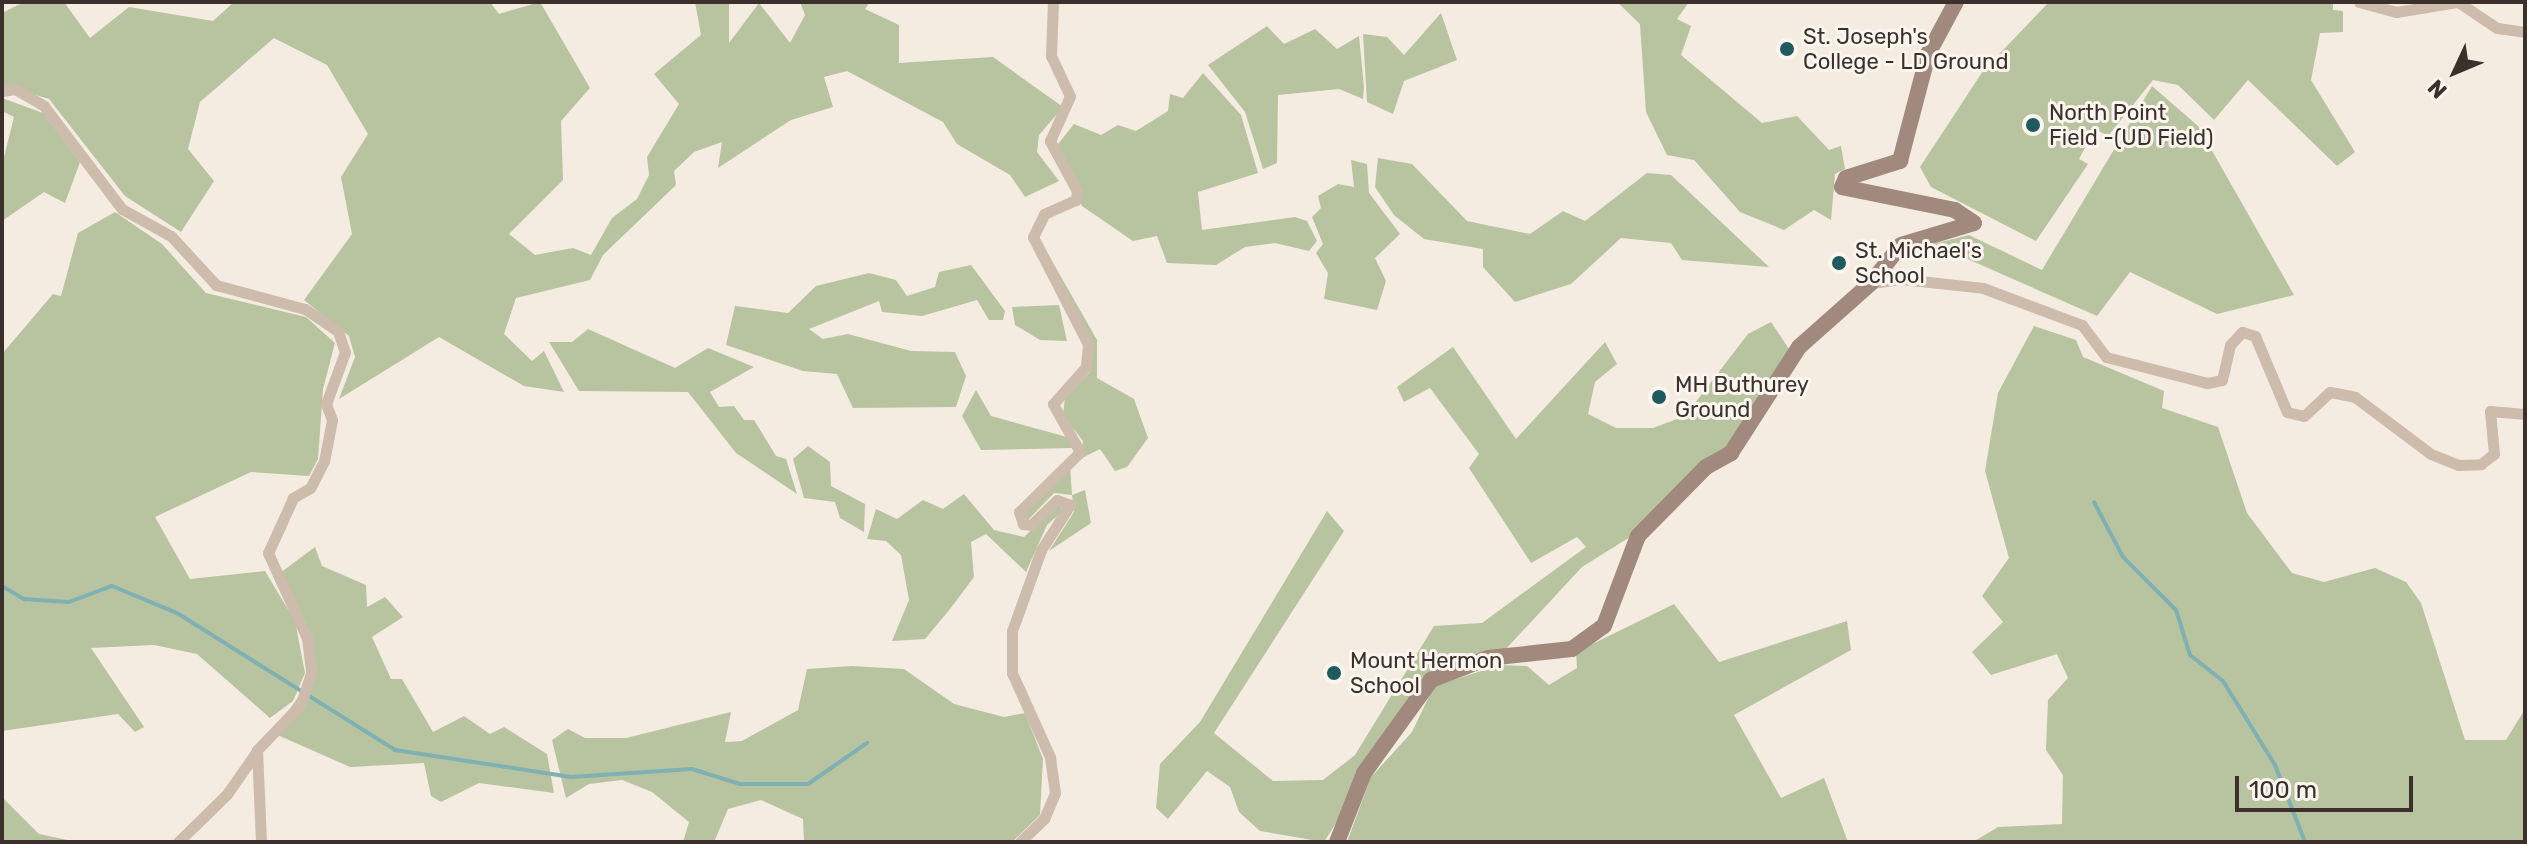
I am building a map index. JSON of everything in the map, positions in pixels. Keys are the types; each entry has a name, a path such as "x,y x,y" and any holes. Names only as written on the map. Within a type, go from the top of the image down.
{"main road":[{"path":"1337,842 1364,773 1431,680 1488,658 1540,658 1572,649 1604,626 1638,536 1731,453 1799,347 1871,283 1901,245 1974,223 1955,210 1842,187 1846,178 1894,168 1900,161 1928,54 1956,2"}],"street":[{"path":"1020,842 1044,819 1055,793 1050,757 1012,673 1012,631 1041,550 1070,505 1057,500 1031,525 1023,524 1019,512 1080,452 1053,404 1086,367 1088,344 1033,237 1044,214 1076,200 1077,191 1050,141 1070,96 1051,56 1053,2"},
{"path":"2359,2 2396,12 2458,2 2497,28 2525,32"},
{"path":"2,91 15,89 44,106 122,209 171,236 216,285 305,309 338,331 345,352 326,404 332,420 324,461 310,488 293,498 268,553 307,638 311,673 301,704 257,750 227,794 178,842"},
{"path":"1871,283 1933,280 1994,292 2082,325 2106,357 2207,383 2222,380 2230,345 2242,332 2255,336 2287,412 2304,416 2330,392 2355,397 2431,454 2458,465 2481,464 2494,454 2490,411 2525,414"},
{"path":"257,750 261,842"}],"green space":[{"path":"24,2 64,2 90,38 129,7 213,21 234,2 490,2 499,14 540,2 590,88 561,121 563,180 509,234 535,255 573,248 591,255 612,218 637,199 649,175 647,157 679,104 654,74 701,35 695,2 729,2 729,43 759,3 790,43 805,15 800,2 870,2 865,9 899,25 899,63 993,57 1063,107 1039,135 1037,152 1059,181 1025,197 1010,175 957,144 943,122 847,71 824,77 833,107 791,120 718,168 722,142 694,152 674,171 676,185 603,255 590,280 516,298 504,334 532,361 544,351 564,392 524,386 439,337 339,399 355,357 349,336 304,300 352,234 341,177 368,134 327,65 274,38 200,102 188,149 214,181 181,232 125,196 49,99 2,85 2,13"},
{"path":"1617,2 1689,2 1677,19 1691,26 1681,55 1762,123 1797,116 1829,150 1841,146 1845,169 1835,174 1831,220 1814,210 1784,230 1740,212 1694,160 1667,155 1646,112 1640,24"},
{"name":"North Point Field -(UD Field)","path":"2049,2 2333,2 2333,10 2343,11 2343,32 2320,33 2311,80 2355,152 2337,166 2248,80 2214,120 2178,85 2153,80 2108,136 2095,129 2079,159 2088,164 2036,241 1931,187 1920,167 1983,71"},
{"path":"1441,13 1457,60 1404,81 1393,114 1367,102 1363,34 1387,37 1404,55"},
{"path":"1267,26 1284,44 1315,29 1337,49 1359,36 1364,87 1363,99 1339,89 1278,95 1277,163 1263,169 1245,112 1208,65"},
{"path":"1203,73 1241,115 1258,173 1198,192 1202,230 1295,217 1307,221 1317,241 1309,251 1275,243 1245,247 1216,265 1167,263 1157,236 1133,241 1082,206 1058,144 1074,124 1101,135 1118,125 1136,131 1168,111 1170,94 1183,98"},
{"path":"2152,86 2198,126 2294,295 2217,314 2130,272 2097,316 1963,257 1905,251 1969,235 2042,270"},
{"path":"2,98 43,113 80,162 65,203 44,192 2,221 2,165 14,117 2,111"},
{"path":"1378,158 1412,164 1467,221 1530,234 1563,211 1585,221 1647,173 1671,175 1769,267 1682,260 1671,243 1621,238 1571,284 1515,302 1483,267 1483,249 1424,239 1394,215 1375,187"},
{"path":"1351,160 1367,164 1369,193 1400,234 1375,258 1386,281 1377,310 1324,299 1328,273 1316,253 1323,244 1312,217 1321,208 1318,196 1338,184 1354,187"},
{"path":"115,212 162,244 206,293 306,317 335,343 323,389 318,459 309,476 251,472 155,517 190,579 265,571 295,621 305,673 293,701 270,718 197,654 154,645 91,648 144,727 135,732 118,714 2,731 2,354 53,294 61,296 78,233"},
{"path":"1040,240 1097,340 1097,378 1134,399 1148,438 1127,467 1115,471 1100,449 1080,459 1083,441 1063,415 1065,398 1091,371 1093,342"},
{"path":"971,265 1005,311 1003,320 989,320 977,300 922,316 882,312 879,301 809,329 823,339 848,334 911,351 955,352 966,376 956,407 853,408 837,374 803,371 726,345 735,306 788,313 816,286 869,273 896,280 907,296 935,287 939,272"},
{"path":"1059,305 1067,341 1040,340 1015,325 1012,307"},
{"path":"1771,322 1789,349 1725,449 1630,537 1582,567 1504,651 1429,676 1324,842 1260,831 1239,812 1230,787 1207,771 1168,819 1156,808 1160,764 1200,722 1327,511 1344,531 1214,733 1273,781 1323,780 1355,755 1434,626 1482,623 1586,547 1577,537 1531,563 1469,468 1479,454 1430,388 1404,402 1397,387 1453,347 1516,439 1605,342 1617,364 1595,382 1588,414 1616,428 1653,428 1685,416 1748,334"},
{"path":"2034,326 2076,340 2083,357 2164,391 2162,408 2218,427 2247,513 2292,573 2324,582 2375,568 2406,582 2421,603 2465,740 2506,740 2525,709 2525,842 1973,842 1998,827 2062,824 2063,775 2046,750 2048,700 2068,678 2057,654 1991,675 1972,652 2003,622 1982,596 2009,558 1985,471 1998,393"},
{"path":"588,329 675,368 708,348 754,367 710,392 719,407 734,406 744,420 754,420 776,456 786,459 797,494 736,453 688,392 579,391 549,342 572,342"},
{"path":"976,390 991,416 1067,437 1072,448 981,450 962,416"},
{"path":"808,446 830,462 831,486 865,504 864,532 840,518 835,502 804,498 793,459"},
{"path":"1070,465 1072,495 1054,493 1028,520 1023,513"},
{"path":"1085,490 1091,523 1049,551 1074,512 1072,495"},
{"path":"964,494 994,530 1024,537 1059,504 1063,511 1047,525 1026,572 986,534 971,542 974,577 950,609 925,639 892,641 909,600 901,555 886,541 867,539 876,509 897,519 923,500 943,509"},
{"path":"315,547 322,566 366,585 367,607 385,597 403,617 372,637 391,679 402,679 433,732 464,716 490,734 504,727 547,754 554,793 479,783 441,802 431,796 424,763 350,767 273,733 315,673 280,573"},
{"path":"1674,604 1719,662 1847,621 1851,650 1734,715 1781,798 1824,778 1848,842 1347,842 1371,777 1412,732 1434,686 1500,665 1527,666 1549,685 1577,668 1576,652"},
{"path":"851,666 904,669 954,704 1004,717 1025,713 1043,759 1040,815 1012,842 804,842 803,819 761,800 728,809 714,842 683,842 689,822 652,792 622,780 589,784 566,798 552,740 568,729 585,738 626,738 731,712 725,742 742,741 798,710 807,669"},
{"path":"2,797 39,834 77,842 2,842"}],"waterway":[{"path":"2094,502 2123,557 2176,610 2190,655 2223,681 2275,765 2305,842"},
{"path":"2,586 24,599 69,602 112,586 177,613 395,750 571,777 692,769 740,784 808,784 867,743"}],"place":[{"name":"St. Joseph's College - LD Ground","path":"1787,49"},
{"name":"North Point Field -(UD Field)","path":"2033,125"},
{"name":"St. Michael's School","path":"1839,263"},
{"name":"MH Buthurey Ground","path":"1659,397"},
{"name":"Mount Hermon School","path":"1334,673"}]}
